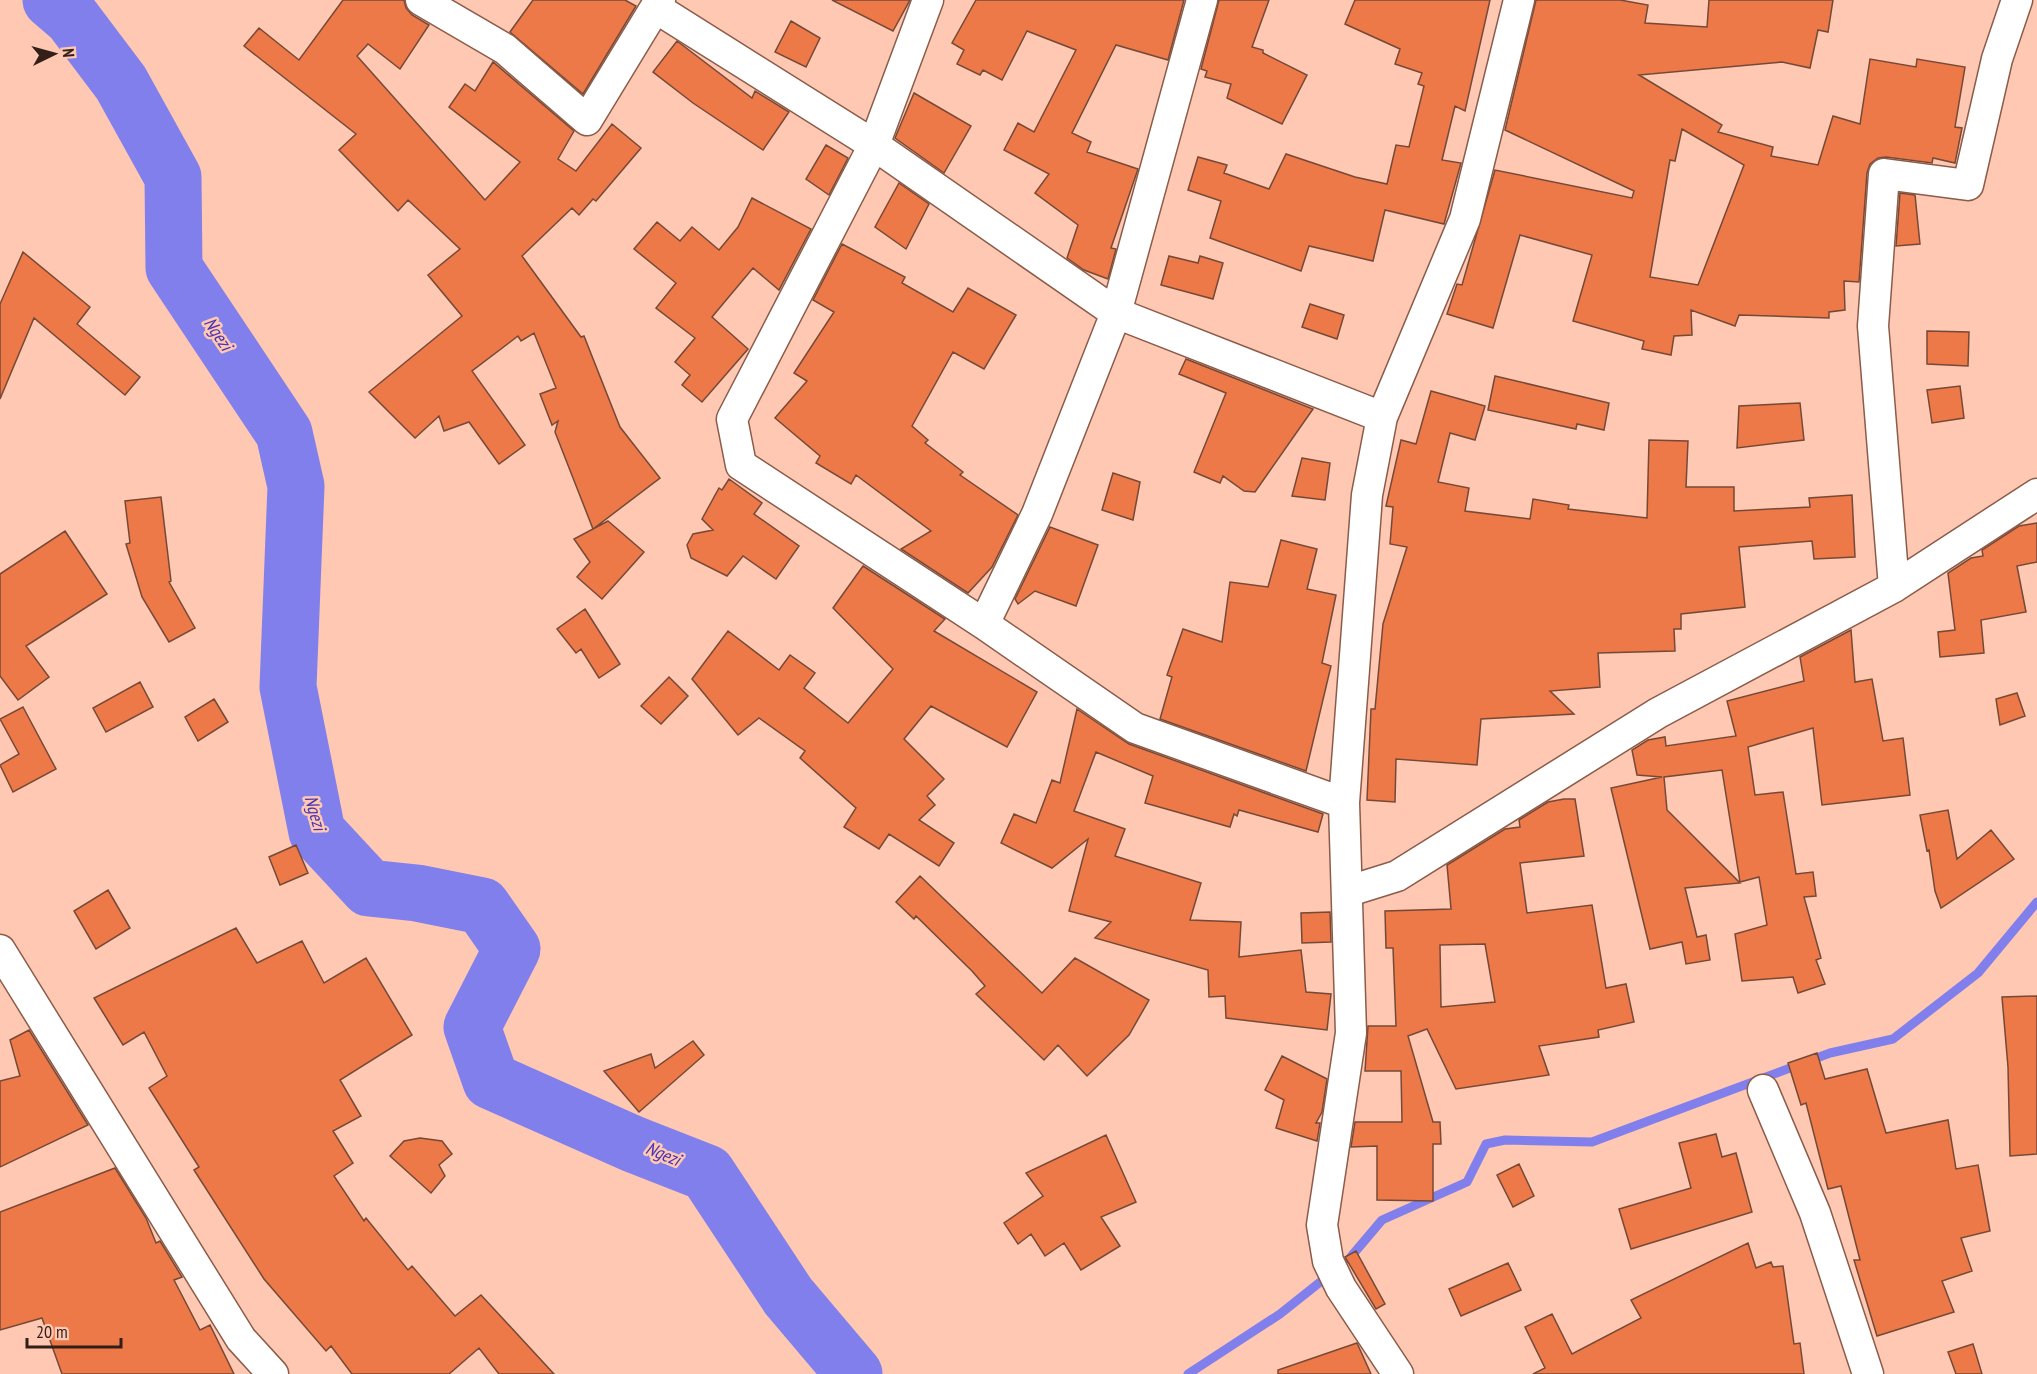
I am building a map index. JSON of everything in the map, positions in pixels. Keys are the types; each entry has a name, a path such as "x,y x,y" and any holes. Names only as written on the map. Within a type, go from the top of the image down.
{"street":[{"path":"421,0 505,49 587,120 658,4 874,144 1116,313 1382,417"},
{"path":"928,0 874,144 732,419 741,465 984,624 1135,728 1344,803"},
{"path":"984,624 1037,514 1116,313 1202,0"},
{"path":"1398,1374 1335,1274 1322,1225 1351,1033 1349,891 1344,803 1367,495 1382,417 1465,219 1519,0"},
{"path":"1894,587 1873,326 1884,174 1968,185 1997,59 2017,0"},
{"path":"1349,891 1397,876 1659,713 1894,587 2037,494"},
{"path":"0,950 240,1338 273,1374"},
{"path":"1763,1090 1815,1213 1868,1374"},
{"path":"240,1338 248,1374"}],"building":[{"path":"343,0 404,0 406,8 412,15 429,25 400,69 368,44 357,56 485,200 520,162 449,107 465,84 475,91 493,62 574,131 558,159 576,171 612,124 641,148 596,201 593,199 579,215 572,208 522,256 581,337 584,336 620,427 660,478 593,529 555,432 558,421 552,425 540,394 556,388 534,333 521,341 518,336 472,371 525,445 499,464 469,422 444,431 439,416 415,438 369,392 462,316 428,275 460,249 408,200 398,211 339,150 356,134 244,46 259,28 299,60"},
{"path":"533,0 625,0 636,6 583,94 510,32"},
{"path":"832,0 910,0 893,31"},
{"path":"976,0 1184,0 1168,60 1116,45 1072,133 1091,142 1087,152 1138,169 1111,248 1116,249 1108,279 1084,270 1067,258 1078,225 1035,193 1049,174 1004,150 1018,123 1034,132 1076,50 1027,31 1002,80 983,70 980,75 957,64 964,50 952,43"},
{"path":"1219,0 1269,0 1252,47 1263,50 1263,53 1307,75 1282,124 1227,98 1231,84 1205,77 1207,71 1201,69"},
{"path":"1355,0 1490,0 1465,111 1455,106 1442,160 1461,163 1444,224 1385,210 1373,261 1309,246 1301,271 1210,238 1221,201 1188,190 1198,157 1227,165 1224,173 1269,189 1286,154 1355,177 1387,184 1396,145 1409,147 1424,86 1418,84 1422,73 1395,64 1400,49 1345,24"},
{"path":"1536,0 1620,0 1648,5 1645,23 1707,27 1709,0 1833,0 1828,32 1818,30 1810,68 1782,62 1639,75 1722,125 1718,132 1773,147 1771,156 1818,165 1833,116 1860,124 1870,59 1916,67 1917,59 1965,67 1955,127 1962,128 1955,163 1933,158 1932,163 1886,157 1878,158 1870,164 1867,173 1859,282 1844,281 1845,310 1829,312 1829,318 1739,315 1735,326 1691,310 1692,335 1674,336 1671,355 1642,349 1644,341 1573,321 1592,255 1520,235 1493,328 1447,314 1457,284 1462,285 1495,170 1632,198 1634,191 1505,130","holes":["1682,129 1744,165 1698,285 1650,277 1670,160 1675,161"]},
{"path":"791,21 820,38 806,67 775,52"},
{"path":"677,41 752,98 755,91 789,112 763,150 693,103 653,72"},
{"path":"914,93 971,126 944,173 895,138"},
{"path":"826,145 848,158 829,195 806,179"},
{"path":"899,183 929,204 906,249 875,227"},
{"path":"1900,193 1915,195 1920,244 1896,246"},
{"path":"752,198 811,229 779,290 753,268 712,317 748,349 702,402 682,385 690,375 675,362 695,338 656,308 676,283 634,249 657,222 680,241 692,227 719,250 738,227"},
{"path":"842,244 905,277 902,283 953,312 968,288 1016,315 984,369 953,352 912,426 928,440 925,443 963,472 960,475 1018,515 992,567 968,593 901,549 931,531 856,475 851,484 816,463 820,456 775,418 807,381 794,373 834,312 813,300"},
{"path":"23,252 90,307 77,324 140,377 125,395 34,318 0,399 0,304"},
{"path":"1169,256 1198,263 1200,256 1223,263 1213,299 1161,285"},
{"path":"1310,304 1344,315 1337,339 1302,327"},
{"path":"1927,331 1969,332 1968,366 1927,364"},
{"path":"1186,359 1313,409 1255,492 1244,491 1223,476 1220,483 1194,472 1226,393 1179,374"},
{"path":"1495,376 1609,403 1604,430 1577,424 1576,429 1488,410"},
{"path":"1960,386 1964,418 1932,423 1927,390"},
{"path":"1431,391 1485,406 1475,440 1450,433 1438,482 1469,488 1465,511 1530,519 1533,499 1569,505 1568,509 1647,518 1649,440 1688,441 1686,487 1734,487 1734,511 1810,507 1809,498 1852,495 1855,557 1814,559 1812,541 1739,547 1745,607 1681,614 1681,629 1674,629 1675,651 1598,653 1600,687 1550,691 1574,714 1481,719 1477,765 1396,759 1395,802 1367,800 1371,709 1375,709 1383,624 1407,547 1390,544 1393,507 1386,506 1401,440 1416,444"},
{"path":"1800,403 1804,440 1737,448 1739,406"},
{"path":"1302,458 1330,463 1325,500 1292,496"},
{"path":"1113,473 1140,482 1133,520 1102,510"},
{"path":"729,479 762,503 754,514 799,546 776,579 743,556 727,576 691,558 687,545 693,534 713,530 702,519 719,488 722,490"},
{"path":"161,497 171,581 169,582 195,628 169,642 142,597 126,544 130,543 125,501"},
{"path":"608,521 644,552 602,599 577,577 590,562 574,539"},
{"path":"2037,523 2037,562 2017,566 2026,612 1981,620 1984,653 1940,657 1938,632 1955,630 1948,573 1971,558 1983,556 1982,550 2019,526"},
{"path":"1050,527 1098,545 1076,606 1035,591 1018,604 1015,599"},
{"path":"65,531 107,594 26,646 49,677 18,700 0,676 0,574"},
{"path":"1281,540 1317,549 1307,589 1336,595 1322,663 1331,666 1306,771 1160,719 1172,677 1167,675 1183,629 1222,642 1230,582 1268,587"},
{"path":"863,566 945,619 934,631 1037,692 1007,747 931,706 904,739 944,779 927,796 935,805 919,820 954,843 939,866 889,834 879,849 844,827 856,808 800,758 805,751 759,718 738,735 692,679 728,631 779,670 790,655 815,673 804,688 848,723 893,669 833,608"},
{"path":"585,609 620,664 599,678 581,649 576,653 557,629"},
{"path":"1851,630 1855,682 1872,679 1883,741 1903,738 1910,795 1822,805 1813,728 1748,747 1755,795 1783,792 1796,874 1813,872 1816,896 1804,897 1821,958 1816,960 1825,984 1798,993 1793,977 1742,981 1735,934 1767,925 1759,877 1740,882 1722,770 1664,777 1667,810 1740,883 1685,888 1697,937 1706,935 1710,960 1686,964 1682,942 1650,949 1611,788 1662,777 1637,775 1632,750 1648,740 1665,737 1666,746 1736,736 1727,701 1804,681 1800,657"},
{"path":"669,677 688,696 661,724 641,706"},
{"path":"140,682 153,707 106,732 93,708"},
{"path":"2017,693 2025,716 2000,725 1996,699"},
{"path":"214,699 228,722 198,741 185,717"},
{"path":"23,707 56,769 13,792 0,765 19,754 0,719"},
{"path":"1077,709 1129,744 1323,814 1318,832 1239,810 1237,816 1234,814 1230,827 1145,803 1153,776 1096,752 1074,811 1125,829 1115,856 1201,883 1190,920 1241,922 1239,957 1301,950 1306,992 1331,994 1327,1030 1226,1018 1225,996 1209,997 1208,970 1095,938 1111,922 1069,911 1088,839 1052,868 1001,843 1014,814 1036,823 1052,780 1060,783"},
{"path":"1575,799 1584,856 1520,863 1527,913 1592,905 1606,988 1626,984 1634,1022 1598,1030 1599,1037 1539,1046 1549,1075 1456,1089 1427,1029 1408,1036 1433,1122 1440,1122 1441,1144 1433,1144 1433,1201 1377,1200 1377,1146 1351,1147 1355,1122 1402,1122 1401,1071 1365,1071 1368,1026 1396,1026 1393,948 1386,948 1385,911 1451,909 1447,865 1505,829 1520,827 1519,820 1548,802","holes":["1485,944 1495,1002 1441,1007 1440,945"]},
{"path":"1948,810 1957,859 1991,830 2014,859 1941,908 1935,891 1929,850 1927,851 1920,815"},
{"path":"296,845 308,873 280,885 269,857"},
{"path":"920,876 1042,993 1075,958 1149,1000 1129,1035 1087,1076 1058,1045 1044,1060 976,994 985,986 972,971 916,916 914,919 896,902"},
{"path":"108,890 130,928 96,949 74,911"},
{"path":"1330,912 1331,942 1302,943 1301,913"},
{"path":"236,928 257,963 302,941 324,983 366,958 412,1035 340,1080 361,1116 333,1131 353,1163 334,1176 364,1221 366,1218 408,1270 412,1266 455,1316 481,1295 554,1374 499,1374 479,1348 449,1374 352,1374 331,1346 326,1351 264,1279 194,1170 199,1167 149,1088 167,1076 144,1032 123,1045 94,998"},
{"path":"2037,996 2037,1154 2010,1156 2008,1067 2002,997"},
{"path":"29,1030 88,1125 0,1167 0,1081 20,1076 10,1040"},
{"path":"693,1041 704,1055 639,1112 604,1071 651,1054 655,1068"},
{"path":"1817,1053 1825,1079 1867,1069 1886,1133 1948,1120 1956,1169 1978,1165 1990,1231 1961,1238 1972,1271 1942,1281 1954,1312 1877,1336 1854,1260 1860,1260 1841,1186 1828,1189 1806,1103 1801,1105 1788,1063"},
{"path":"1282,1056 1327,1079 1322,1112 1316,1123 1320,1123 1317,1141 1276,1128 1284,1100 1265,1090"},
{"path":"1716,1134 1722,1157 1736,1153 1752,1212 1631,1249 1619,1209 1691,1188 1679,1143"},
{"path":"1106,1135 1136,1202 1101,1217 1120,1246 1081,1270 1064,1243 1045,1256 1031,1234 1018,1244 1004,1223 1043,1196 1026,1173"},
{"path":"420,1138 442,1141 452,1154 439,1165 445,1176 431,1193 390,1156 404,1141"},
{"path":"1519,1164 1534,1196 1513,1207 1497,1175"},
{"path":"115,1168 146,1218 156,1243 160,1241 182,1277 174,1280 200,1330 210,1325 234,1374 62,1374 42,1318 0,1330 0,1212"},
{"path":"1748,1243 1756,1268 1771,1262 1773,1267 1783,1266 1794,1344 1800,1343 1804,1374 1533,1374 1545,1368 1525,1327 1552,1314 1572,1354 1641,1318 1631,1300"},
{"path":"1356,1251 1385,1304 1376,1309 1345,1257"},
{"path":"1508,1263 1521,1290 1461,1316 1449,1289"},
{"path":"1357,1343 1371,1374 1278,1374 1278,1370"},
{"path":"1973,1344 1982,1374 1956,1374 1948,1352"}],"waterway":[{"name":"Ngezi","path":"51,0 72,18 121,83 173,177 174,268 284,433 296,486 288,687 317,832 369,888 417,893 482,906 512,949 472,1027 491,1081 633,1144 707,1173 788,1296 854,1374"},
{"path":"1349,1259 1382,1220 1467,1182 1486,1144 1505,1140 1592,1142 1830,1053 1893,1039 1978,973 2037,902"},
{"path":"1188,1374 1280,1314 1329,1275"}]}
